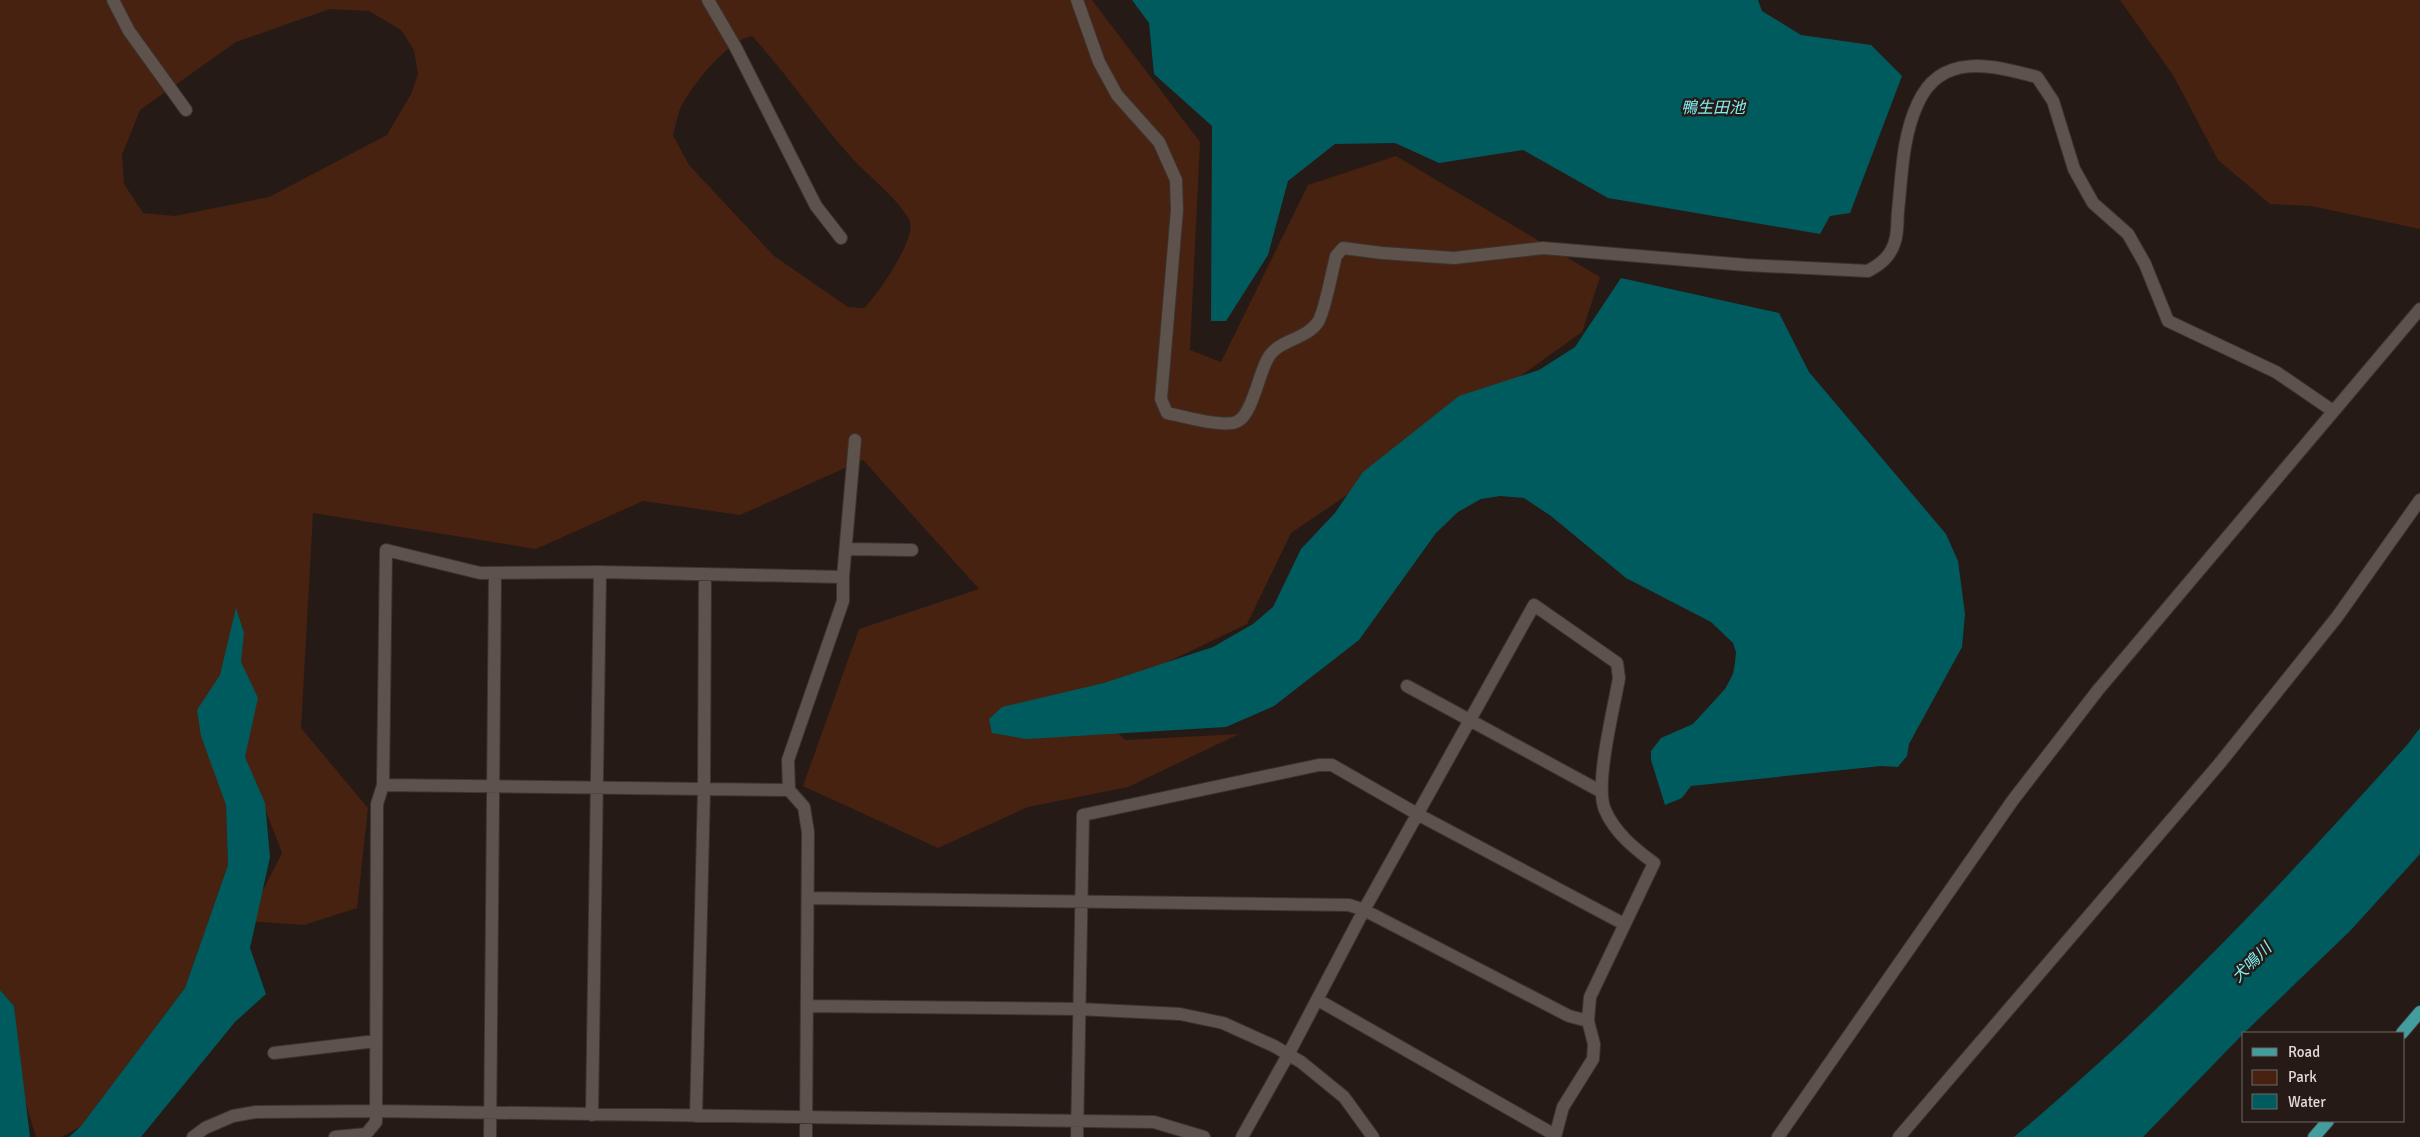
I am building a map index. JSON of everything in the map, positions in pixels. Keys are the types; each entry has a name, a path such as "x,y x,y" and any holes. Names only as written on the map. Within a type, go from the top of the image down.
{"main road":[{"path":"2403,1032 2420,1012"},
{"path":"2314,1137 2327,1122"}],"street":[{"path":"113,0 129,31 186,110"},
{"path":"708,0 736,48 816,206 841,238"},
{"path":"1077,0 1099,62 1117,95 1159,142 1176,180 1177,210 1161,399 1167,413 1226,424 1238,421 1246,413 1267,358 1276,348 1310,331 1319,321 1336,256 1343,248 1454,258 1544,248 1746,265 1868,271 1884,262 1895,242 1905,146 1912,117 1924,89 1943,72 1969,66 2006,69 2037,77 2053,101 2074,169 2093,203 2128,234 2145,264 2168,321 2276,372 2333,411"},
{"path":"1778,1137 2013,800 2098,690 2420,309"},
{"path":"806,1137 810,898 808,832 804,807 789,790 788,760 843,601 843,577 855,440"},
{"path":"1899,1137 2220,763 2337,617 2420,500"},
{"path":"846,549 912,550"},
{"path":"335,1137 366,1134 376,1122 377,804 383,786 386,550 480,573 495,574 600,572 843,577"},
{"path":"592,1114 600,572"},
{"path":"490,1137 495,574"},
{"path":"696,1116 704,790 705,574"},
{"path":"1242,1137 1318,1000 1364,910 1419,815 1534,605 1617,663 1619,678 1600,791 1605,810 1628,843 1654,863 1590,997 1588,1021 1594,1044 1593,1059 1563,1107 1555,1136 1318,1000"},
{"path":"1406,686 1600,791"},
{"path":"1077,1137 1083,815 1319,765 1332,765 1419,815 1624,924"},
{"path":"383,786 789,790"},
{"path":"810,898 1349,905 1364,910 1569,1016 1588,1021"},
{"path":"807,1006 1080,1009 1189,1016 1223,1023 1274,1046 1301,1062 1344,1098 1373,1137"},
{"path":"274,1054 376,1041"},
{"path":"193,1137 205,1128 233,1116 256,1112 376,1111 1154,1122 1204,1137"}],"green space":[{"path":"0,0 1092,0 1200,142 1190,350 1221,362 1308,185 1396,156 1600,277 1582,332 1487,400 1291,533 1247,624 1086,701 1125,740 1239,734 1128,787 1028,807 938,848 803,786 859,629 979,589 863,460 740,515 643,501 536,549 313,513 301,728 368,808 357,908 304,925 247,921 282,853 245,757 226,805 228,865 185,988 81,1126 62,1137 36,1137 23,1094 14,1006 0,990","holes":["330,9 369,11 401,30 414,50 418,74 411,94 387,135 269,197 175,216 143,213 124,184 122,155 140,110 236,42","752,36 838,142 900,206 910,222 910,230 902,254 878,292 864,308 848,307 774,256 689,165 673,135 682,105 694,86 722,54 743,39"]},
{"path":"2120,0 2420,0 2420,229 2311,206 2270,204 2218,160 2173,75"}],"water":[{"name":"鴨生田池","path":"1132,0 1758,0 1762,11 1801,35 1871,45 1902,76 1850,213 1830,216 1820,234 1608,198 1523,150 1439,163 1395,143 1335,144 1288,181 1268,255 1226,321 1211,321 1212,126 1154,74 1149,23"},
{"path":"1621,278 1779,313 1809,372 1946,534 1958,561 1965,614 1962,647 1909,744 1907,756 1898,767 1881,766 1691,786 1682,798 1665,805 1651,760 1651,751 1661,738 1693,724 1725,689 1733,674 1735,663 1736,652 1733,643 1711,622 1626,578 1551,516 1524,498 1500,496 1481,499 1458,512 1436,533 1359,640 1274,706 1226,727 1026,739 992,733 989,719 1002,707 1104,683 1213,647 1253,624 1273,607 1301,549 1335,513 1363,472 1459,396 1539,370 1575,347"},
{"path":"236,608 244,633 241,662 258,698 245,757 265,803 270,857 250,948 266,994 235,1022 141,1137 69,1137 81,1126 185,988 228,865 226,805 201,736 197,710 220,675"},
{"name":"犬鳴川","path":"2420,728 2420,854 2350,931 2245,1032 2242,1032 2242,1035 2143,1137 2014,1137 2067,1092 2168,998 2266,899 2407,745"},
{"path":"0,990 14,1006 30,1137 0,1137"}]}
